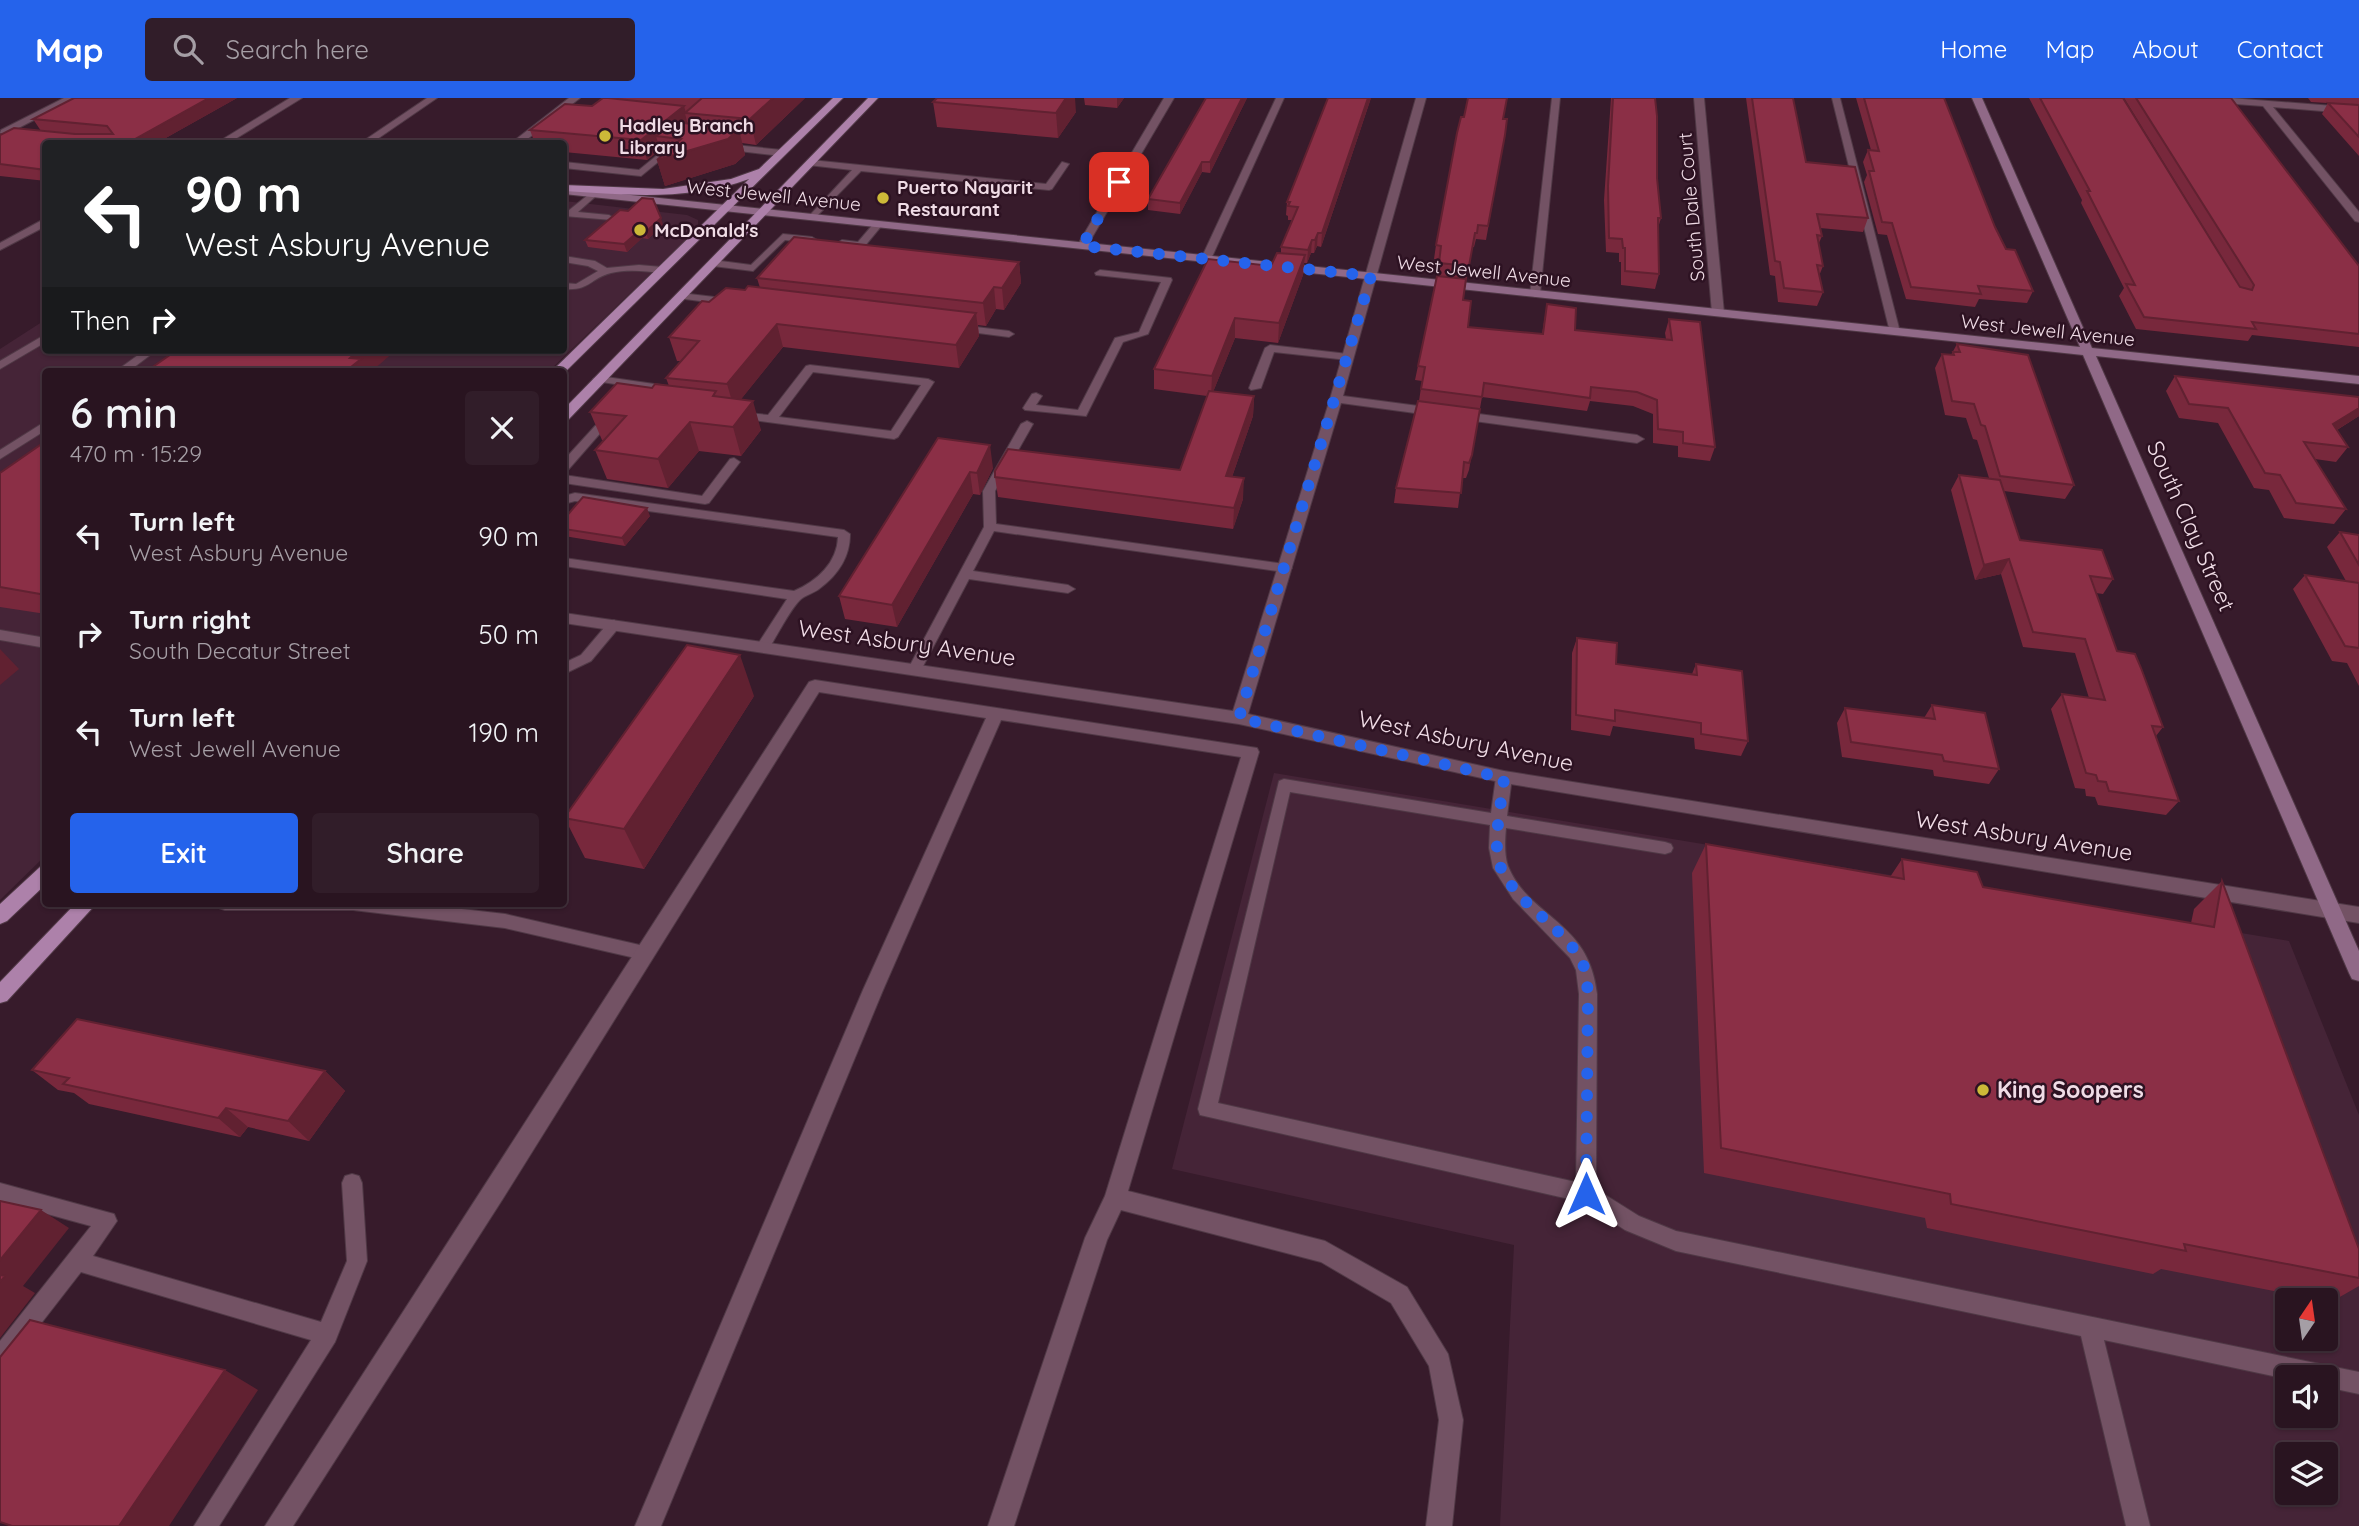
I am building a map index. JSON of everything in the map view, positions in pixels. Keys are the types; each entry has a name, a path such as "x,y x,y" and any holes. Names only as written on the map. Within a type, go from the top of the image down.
{"main road":[{"path":"561,368 838,98"},
{"path":"567,413 873,98"},
{"path":"567,190 684,193 726,184 766,169"},
{"path":"0,916 42,876"},
{"path":"0,995 84,907"}],"street":[{"path":"2,132 71,98"},
{"path":"226,140 297,98"},
{"path":"1082,246 1169,98"},
{"path":"1239,718 1336,399 1421,98"},
{"name":"South Dale Court","path":"1699,98 1718,313"},
{"name":"South Clay Street","path":"1978,98 2359,973"},
{"path":"2195,98 2359,111"},
{"path":"519,140 563,107 575,103"},
{"path":"2266,104 2359,219"},
{"path":"2,132 32,135"},
{"name":"West Jewell Avenue","path":"567,190 2359,380"},
{"path":"0,247 42,222"},
{"path":"1336,399 1637,439"},
{"name":"West Asbury Avenue","path":"567,618 1239,718 1504,778 2359,915"},
{"path":"0,635 42,642"},
{"path":"278,1526 494,1193 815,686 1251,752 1115,1198 1096,1238 1001,1526"},
{"path":"648,1526 873,990 996,713"},
{"path":"1115,1198 1325,1252 1399,1295 1440,1362 1451,1420 1439,1526"}],"lane":[{"path":"368,140 433,98"},
{"path":"1206,259 1280,98"},
{"path":"1535,294 1556,98"},
{"path":"1836,98 1895,332"},
{"path":"567,165 641,173 677,142 688,139"},
{"path":"718,146 782,153"},
{"path":"811,163 1049,187 1065,164"},
{"path":"813,217 859,168"},
{"path":"567,213 593,194"},
{"path":"567,213 609,218"},
{"path":"835,243 861,245 878,224"},
{"path":"713,263 753,268 783,237 822,241"},
{"path":"567,259 591,262 607,271"},
{"path":"567,286 578,287 592,274 621,268 663,270"},
{"path":"1035,396 1029,408 1082,414 1119,340 1143,334 1167,280 1100,273"},
{"path":"681,296 749,304"},
{"path":"940,326 1009,334"},
{"path":"0,366 42,340"},
{"path":"1255,388 1270,348 1348,358"},
{"path":"126,368 146,354"},
{"path":"721,413 894,435 928,382 810,368 771,419"},
{"path":"599,379 661,388"},
{"path":"915,669 990,527 989,491 1027,424"},
{"path":"0,456 42,427"},
{"path":"567,464 598,428"},
{"path":"567,479 705,500 734,461"},
{"path":"567,499 575,497 844,534 845,548 836,564 815,588 796,596 567,562"},
{"path":"990,527 1285,568"},
{"path":"964,575 1068,589"},
{"path":"763,647 796,596"},
{"path":"567,668 586,658 614,625"},
{"path":"1504,778 1497,850 1500,868 1570,947 1584,968 1588,994 1586,1194"},
{"path":"1665,848 1284,785 1207,1109 1586,1194 1632,1223 1676,1241 2359,1382"},
{"path":"387,907 505,921 644,953"},
{"path":"206,1526 327,1334 357,1261 352,1183"},
{"path":"0,1192 107,1220 0,1358"},
{"path":"76,1261 327,1334"},
{"path":"2090,1327 2138,1526"}],"shaded area":[{"path":"567,201 687,215 698,220 698,228 567,354"},
{"path":"42,322 42,354 567,354 552,368 42,368 42,859 0,900 0,349"},
{"path":"1274,773 2289,941 2359,1115 2359,1526 1500,1526 1514,1245 1172,1169"}],"building":[{"path":"74,98 209,98 133,140 42,140 42,169 0,164 0,135 14,128 75,134 113,134 107,126 33,119"},
{"path":"603,98 684,106 641,140 530,130 565,104 592,106"},
{"path":"702,98 773,98 750,119 685,113"},
{"path":"937,98 1066,98 1056,113 933,102"},
{"path":"1206,98 1242,98 1210,162 1202,162 1180,203 1148,199"},
{"path":"1328,98 1368,98 1322,233 1318,233 1315,240 1312,240 1308,250 1281,247 1298,207 1288,206 1290,202 1287,202"},
{"path":"1468,98 1507,98 1503,119 1507,119 1505,135 1488,226 1478,225 1469,266 1439,263 1441,246 1436,245 1457,133"},
{"path":"1613,98 1655,98 1661,218 1658,218 1659,274 1625,271 1625,248 1622,239 1609,238 1608,186"},
{"path":"1752,98 1793,98 1806,162 1855,167 1868,218 1817,214 1822,236 1817,235 1823,266 1817,265 1823,292 1784,288 1780,262 1775,261"},
{"path":"1864,98 1944,98 1995,227 2006,249 2015,250 2033,291 1978,286 1981,294 1911,287 1892,223 1882,222 1869,171 1874,171 1868,150 1879,151"},
{"path":"2040,98 2123,98 2240,287 2252,290 2254,285 2136,98 2231,98 2359,266 2359,334 2252,322 2256,329 2144,317 2126,284 2135,285 2087,191 2090,191"},
{"path":"2328,103 2359,105 2359,137"},
{"path":"674,122 739,129 728,139 657,160 681,139 656,136"},
{"path":"642,198 653,199 661,218 646,232 639,231 624,244 585,240 620,210 628,211"},
{"path":"794,237 1019,262 1002,288 994,287 983,303 757,278"},
{"path":"1277,253 1305,255 1279,323 1235,318 1212,376 1154,369 1208,259 1271,266"},
{"path":"1437,276 1466,279 1463,300 1471,301 1468,327 1543,334 1547,304 1576,308 1575,330 1672,340 1669,319 1700,322 1715,447 1683,443 1683,432 1658,429 1657,400 1637,392 1591,387 1590,398 1484,383 1482,397 1421,389 1425,367 1418,366"},
{"path":"748,286 976,313 956,345 777,324 727,384 666,378 699,341 669,337 702,301 709,302 726,288 745,290"},
{"path":"1957,344 2028,355 2074,485 2000,476 1985,426 1981,425 1974,404 1952,401 1942,354 1954,355 1953,352 1960,352"},
{"path":"171,354 354,354 350,358 361,359 350,368 151,368"},
{"path":"2175,376 2359,397 2359,408 2333,424 2348,447 2304,442 2346,509 2296,503 2280,475 2265,473 2228,408 2189,404"},
{"path":"617,383 652,388 655,384 716,391 713,396 753,401 733,427 690,422 658,459 595,450 626,416 590,412"},
{"path":"1209,391 1254,396 1226,476 1244,478 1234,508 995,477 995,471 1008,449 1180,470"},
{"path":"1418,401 1480,409 1472,455 1469,463 1464,462 1461,493 1396,488"},
{"path":"938,438 990,445 977,473 970,472 892,605 839,596"},
{"path":"42,444 42,594 0,587 0,473"},
{"path":"1959,475 2000,480 2020,540 2102,550 2113,579 2090,576 2117,651 2135,654 2141,668 2163,727 2152,726 2179,801 2109,791 2106,782 2098,781 2096,775 2086,773 2062,694 2105,700 2085,639 2033,632 2009,559 1984,565"},
{"path":"583,497 647,508 622,538 567,529 567,516"},
{"path":"2340,532 2359,535 2359,565"},
{"path":"2305,575 2359,583 2359,648 2345,646"},
{"path":"1577,638 1617,643 1616,664 1697,675 1696,664 1742,671 1748,741 1701,734 1701,723 1615,710 1615,721 1576,715"},
{"path":"687,645 740,655 624,829 567,819 567,814"},
{"path":"1932,705 1985,713 1999,769 1944,761 1942,755 1851,742 1845,708 1935,719"},
{"path":"1706,844 1904,879 1902,859 1977,872 1983,887 2214,927 2222,881 2359,1249 2359,1278 2184,1244 2186,1251 1951,1204 1950,1194 1721,1148"},
{"path":"77,1019 325,1071 288,1121 226,1108 218,1118 63,1084 69,1078 32,1070"},
{"path":"0,1201 41,1210 0,1260"},
{"path":"30,1320 225,1370 119,1526 12,1526 0,1522 0,1357"}],"place":[{"name":"Hadley Branch Library","path":"605,136"},
{"name":"Puerto Nayarit Restaurant","path":"883,198"},
{"name":"McDonald's","path":"640,230"},
{"name":"King Soopers","path":"1983,1090"}],"route":[{"path":"1119,182 1082,246 1371,276 1239,718 1504,778 1497,850 1500,868 1570,947 1584,968 1588,994 1586,1194"}]}
